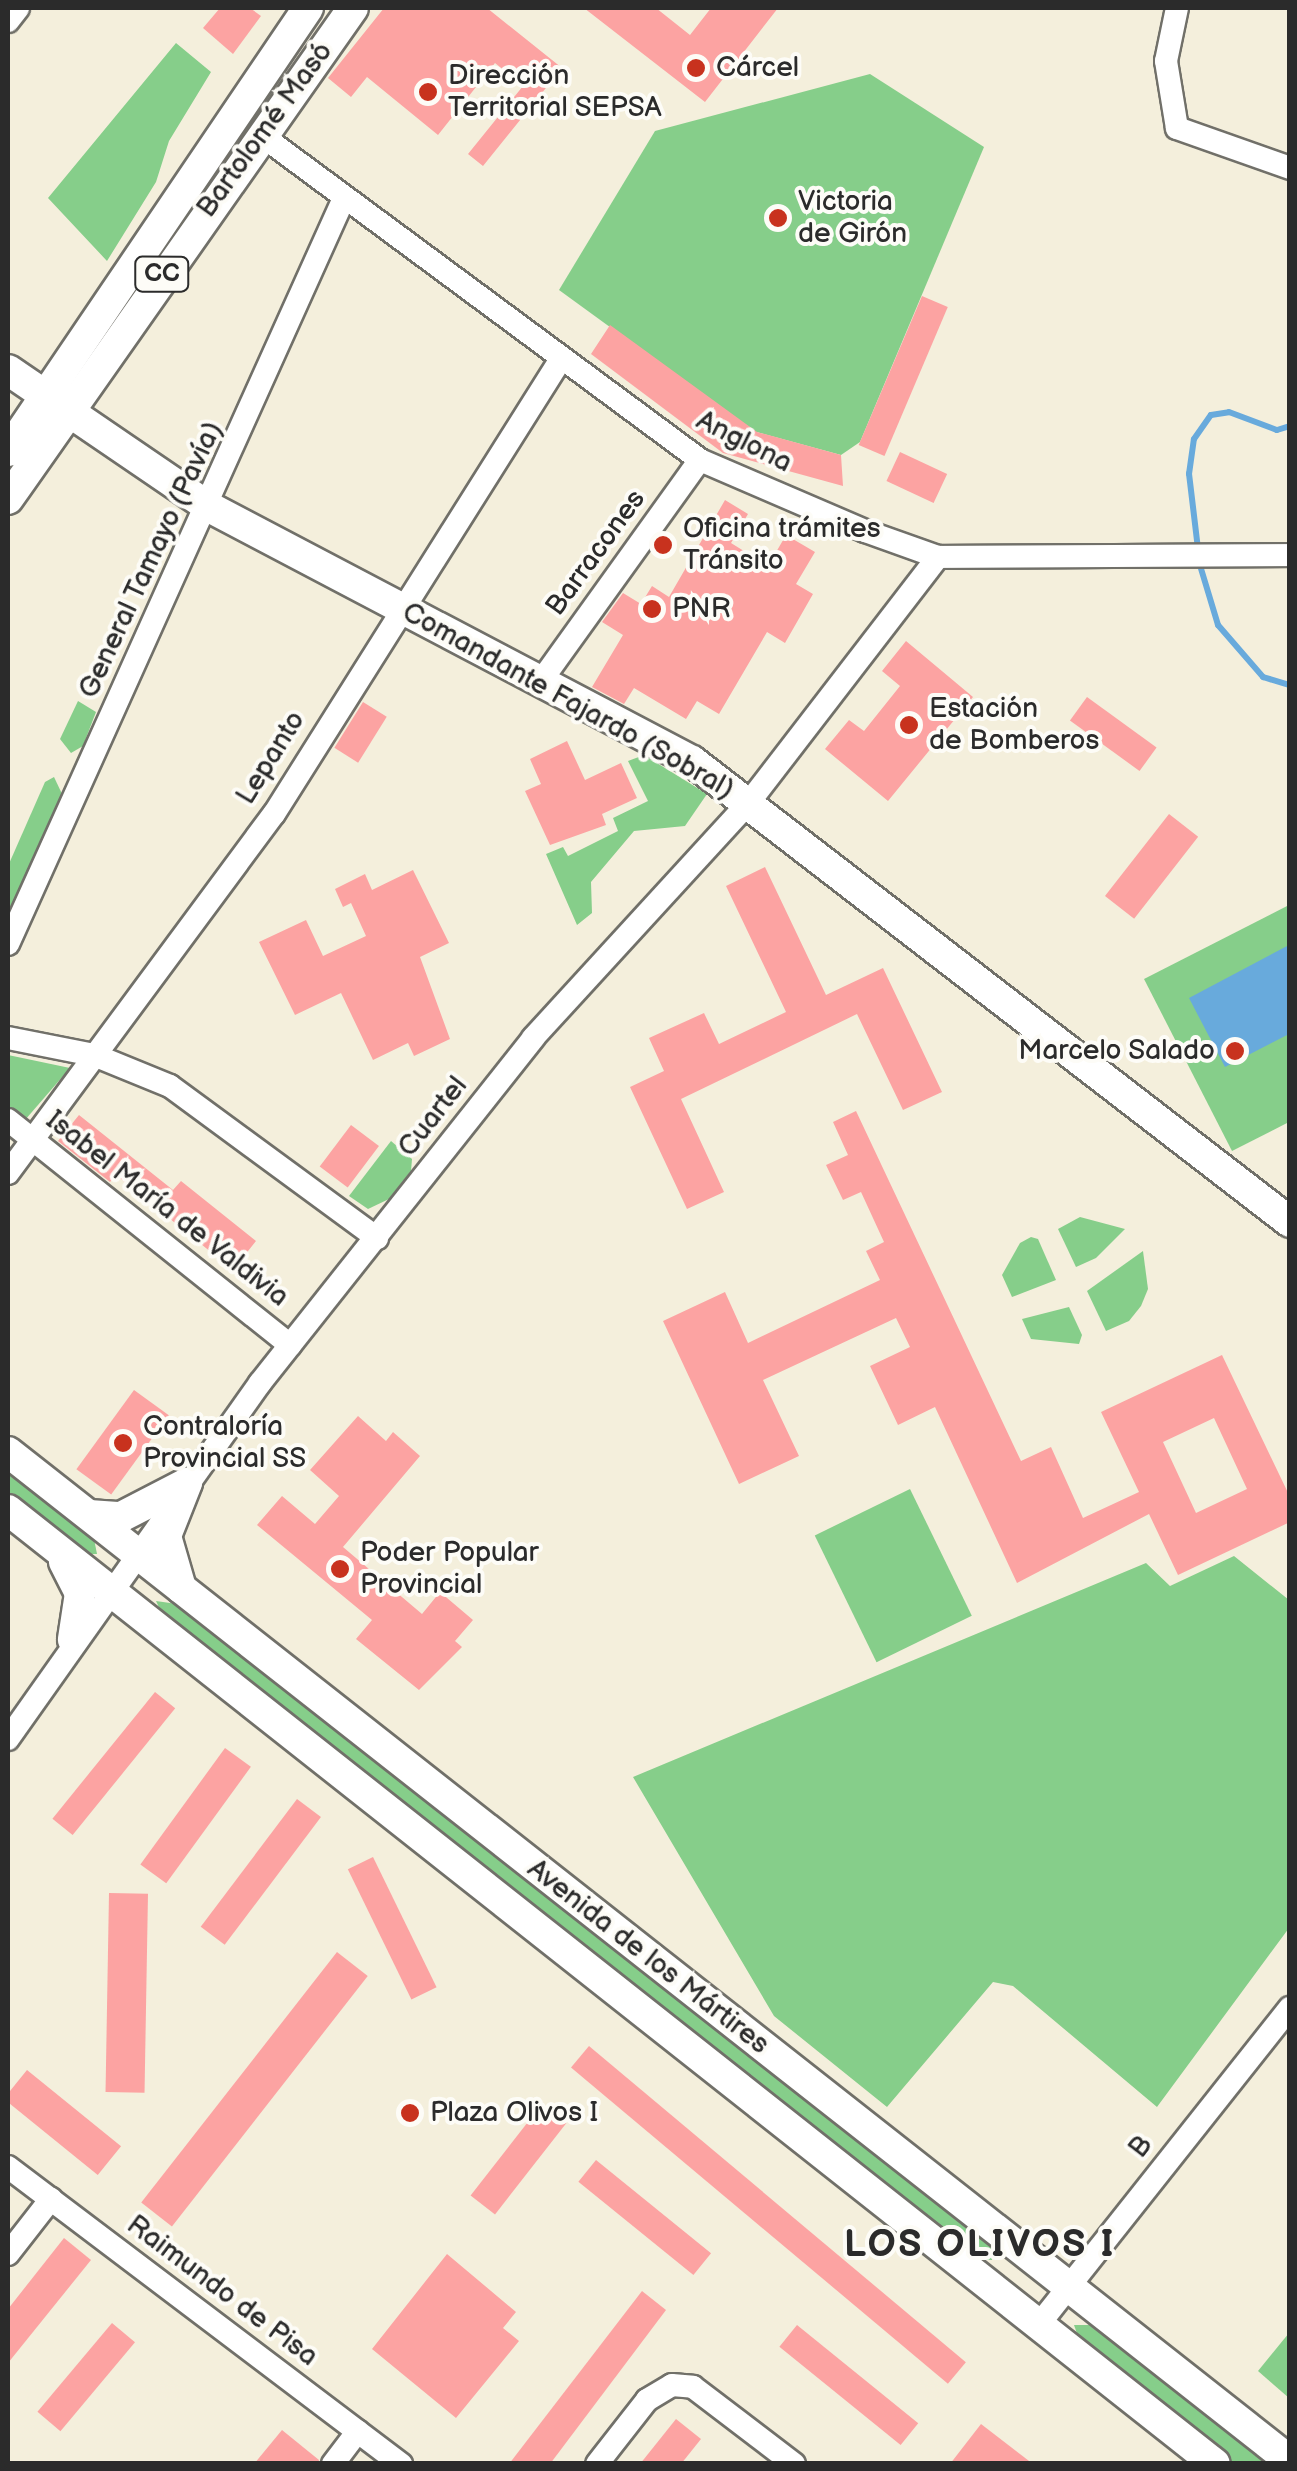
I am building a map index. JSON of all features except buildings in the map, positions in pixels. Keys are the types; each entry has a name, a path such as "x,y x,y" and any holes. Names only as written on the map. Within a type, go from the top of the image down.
{"main road":[{"name":"Bartolomé Masó","path":"8,499 286,22 308,8"},
{"name":"Bartolomé Masó","path":"8,451 58,408 352,8"},
{"name":"Comandante Fajardo (Sobral)","path":"8,370 58,408 209,507 692,761 750,800 1290,1222"},
{"name":"Avenida de los Mártires","path":"8,1452 1290,2461"},
{"path":"89,1516 121,1517 186,1483"},
{"path":"182,1591 167,1559 166,1536 186,1483"},
{"name":"Avenida de los Mártires","path":"8,1510 1215,2464"},
{"path":"58,1550 80,1593 74,1639"},
{"path":"74,1639 109,1618 140,1617"},
{"path":"997,2289 1024,2251"}],"street":[{"path":"8,21 18,8"},
{"path":"1178,8 1166,61 1177,128 1290,168"},
{"name":"Anglona","path":"260,134 700,460 938,557 1290,555"},
{"name":"General Tamayo (Pavía)","path":"8,944 209,507 344,198"},
{"name":"Lepanto","path":"8,1173 274,814 398,608 561,359"},
{"name":"Barracones","path":"541,681 700,460"},
{"name":"Cuartel","path":"8,1739 107,1591 290,1344 533,1038 750,800 938,557"},
{"path":"8,1038 94,1055 170,1086 376,1238"},
{"name":"Isabel María de Valdivia","path":"8,1120 290,1344"},
{"name":"B","path":"1040,2323 1290,2008"},
{"name":"Raimundo de Pisa","path":"8,2167 401,2464"},
{"path":"8,2254 51,2200"},
{"path":"597,2464 646,2400 672,2385 694,2386 794,2464"},
{"path":"333,2464 358,2430"}],"green space":[{"path":"176,43 211,72 169,141 156,182 107,261 48,198"},
{"name":"Victoria de Girón","path":"870,74 984,147 860,442 841,455 753,431 559,290 655,131"},
{"path":"78,701 96,712 83,746 71,753 60,739"},
{"path":"644,755 707,794 685,826 634,831 591,882 592,913 577,925 546,854 563,847 568,856 618,831 613,818 648,801 628,761"},
{"path":"54,777 63,796 8,924 8,866 45,782"},
{"name":"Marcelo Salado","path":"1289,905 1289,1122 1232,1151 1144,979"},
{"path":"8,1055 70,1068 25,1120 8,1107"},
{"path":"391,1141 412,1159 411,1171 389,1199 368,1209 349,1196"},
{"path":"1080,1217 1125,1229 1096,1258 1076,1267 1058,1229"},
{"path":"1031,1237 1038,1239 1056,1280 1012,1297 1002,1275 1020,1243"},
{"path":"1143,1251 1148,1289 1141,1306 1129,1321 1106,1331 1087,1291"},
{"path":"1069,1307 1082,1335 1079,1344 1031,1339 1022,1319"},
{"path":"8,1470 94,1539 97,1554 82,1554 8,1495"},
{"path":"910,1489 972,1616 877,1662 815,1535"},
{"path":"1234,1556 1289,1600 1289,1928 1157,2107 1013,1986 993,1982 887,2107 774,2016 633,1777 1146,1563 1170,1586"},
{"path":"156,1601 177,1604 990,2242 992,2260 975,2259 167,1624"},
{"path":"1074,2325 1095,2325 1268,2463 1232,2463 1080,2342"},
{"path":"1289,2333 1289,2398 1258,2371"}],"water":[{"path":"1289,945 1289,1034 1225,1067 1189,998"}],"waterway":[{"path":"1198,549 1189,474 1194,439 1211,415 1229,412 1277,430 1290,426"},
{"path":"1199,562 1218,625 1263,677 1290,685"}],"place":[{"name":"Cárcel","path":"696,68"},
{"name":"Dirección Territorial SEPSA","path":"428,92"},
{"name":"Victoria de Girón","path":"778,218"},
{"name":"Oficina trámites Tránsito","path":"663,545"},
{"name":"PNR","path":"652,609"},
{"name":"Estación de Bomberos","path":"909,725"},
{"name":"Marcelo Salado","path":"1235,1051"},
{"name":"Contraloría Provincial SS","path":"123,1443"},
{"name":"Poder Popular Provincial","path":"340,1569"},
{"name":"Plaza Olivos I","path":"410,2113"}],"district":[{"name":"LOS OLIVOS I","path":"980,2245"}]}
